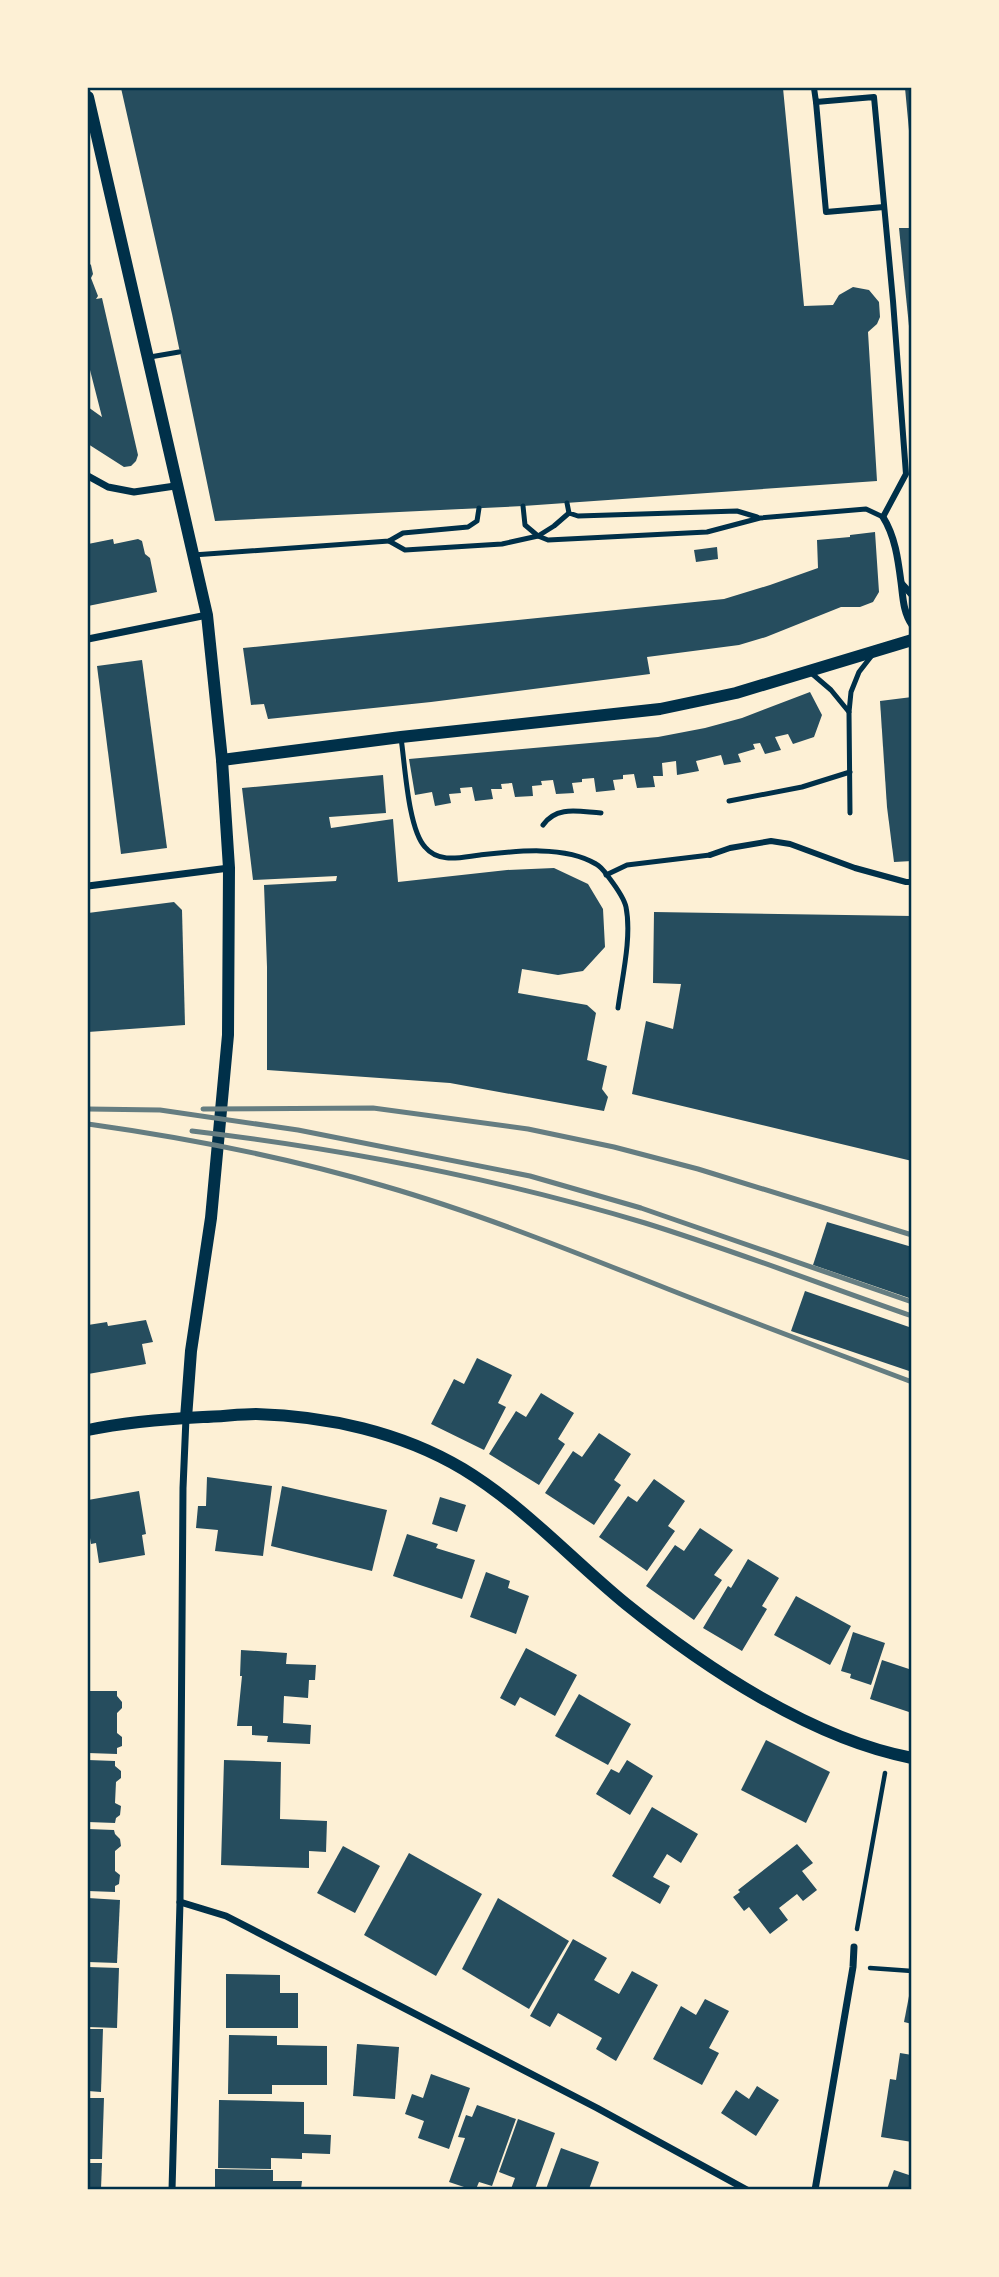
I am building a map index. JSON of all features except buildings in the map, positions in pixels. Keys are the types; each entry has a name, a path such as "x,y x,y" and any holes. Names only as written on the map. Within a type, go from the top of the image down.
{"street":[{"path":"814,88 826,212 884,207"},
{"path":"88,97 206,615 222,760 229,868 228,1035 211,1218 191,1350 186,1418 183,1488 180,1902 172,2189"},
{"path":"816,102 874,97 906,474 883,517 891,530 904,608 912,625"},
{"path":"88,476 108,487 134,492 176,486"},
{"path":"901,583 912,595"},
{"path":"88,639 206,615"},
{"path":"222,760 401,737 660,709 736,693 912,640"},
{"path":"710,855 730,848 771,841 790,844 906,883 912,882"},
{"path":"88,886 229,868"},
{"path":"88,1430 123,1423 254,1414 316,1419 368,1429 416,1446 461,1468 503,1496 626,1604 699,1658 770,1703 825,1731 890,1754 912,1758"},
{"path":"180,1902 226,1916 597,2108 747,2189"},
{"path":"815,2189 853,1967 854,1947"}],"lane":[{"path":"146,357 179,352"},
{"path":"567,503 569,513"},
{"path":"523,506 525,525 538,536 548,540 707,532 760,518 866,509 883,517"},
{"path":"193,555 389,541 403,533 468,527 477,521 479,508"},
{"path":"569,513 578,516 737,511 760,518"},
{"path":"389,541 405,550 502,544 538,536 569,513"},
{"path":"850,813 851,691 859,672 876,652"},
{"path":"808,671 831,690 849,712"},
{"path":"401,737 416,829 423,846 434,855 451,859 527,851 575,854 598,865 607,875 625,905 627,932 618,1008"},
{"path":"729,801 802,787 850,772"},
{"path":"543,825 557,812 601,813"},
{"path":"607,875 627,865 710,855"}],"path":[{"path":"854,1947 882,1782"},
{"path":"853,1967 912,1971"}],"railway":[{"path":"203,1109 373,1108 528,1129 614,1147 698,1169 912,1235"},
{"path":"88,1109 160,1110 298,1130 530,1176 641,1208 912,1302"},
{"path":"88,1124 274,1157 420,1197 527,1234 912,1382"},
{"path":"192,1131 363,1156 477,1179 590,1207 679,1234 912,1316"}]}
